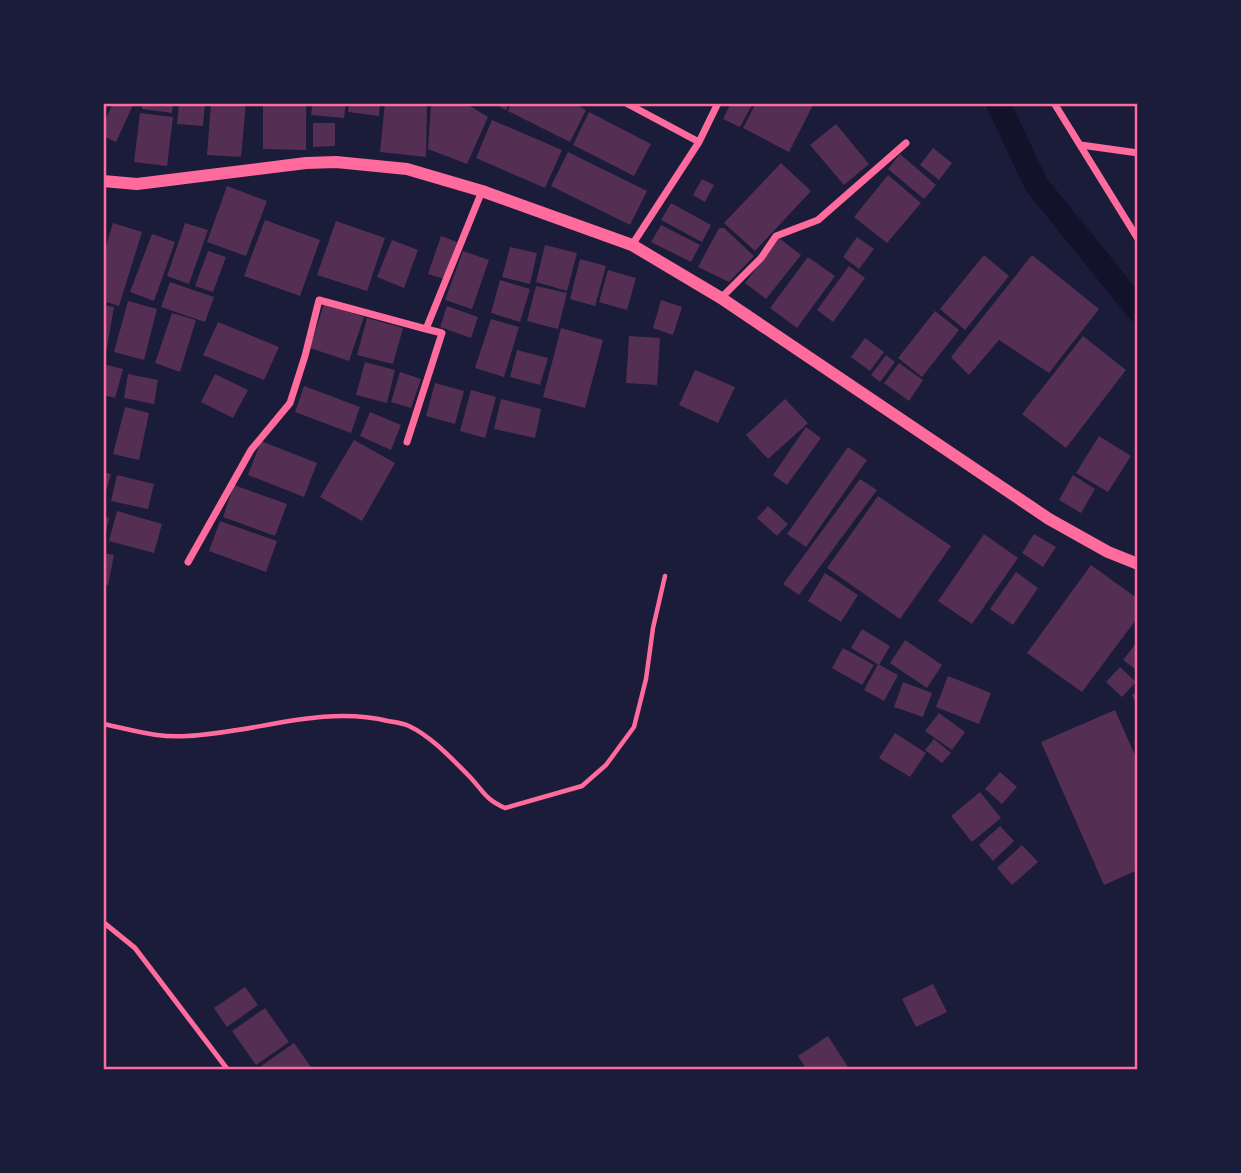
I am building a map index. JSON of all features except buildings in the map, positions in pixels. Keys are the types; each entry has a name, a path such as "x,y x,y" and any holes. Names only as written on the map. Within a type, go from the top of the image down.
{"street":[{"path":"626,103 699,142"},
{"path":"632,245 699,142 718,103"},
{"path":"1054,103 1138,239"},
{"path":"721,298 761,258 776,236 818,219 906,144"},
{"path":"1081,145 1138,153"},
{"path":"103,181 136,184 335,162 407,169 482,191 632,245 721,298 1049,519 1108,552 1138,564"},
{"path":"426,329 482,191"},
{"path":"188,562 251,450 290,403 319,300 442,333 407,442"}],"lane":[{"path":"103,922 135,948 228,1070"}],"path":[{"path":"103,724 154,736 189,736 258,727 293,719 363,715 408,725 437,745 489,801 505,808 582,786 606,765 634,727 646,679 653,628 665,576"}],"waterway":[{"path":"998,103 1036,184 1138,310"}]}
